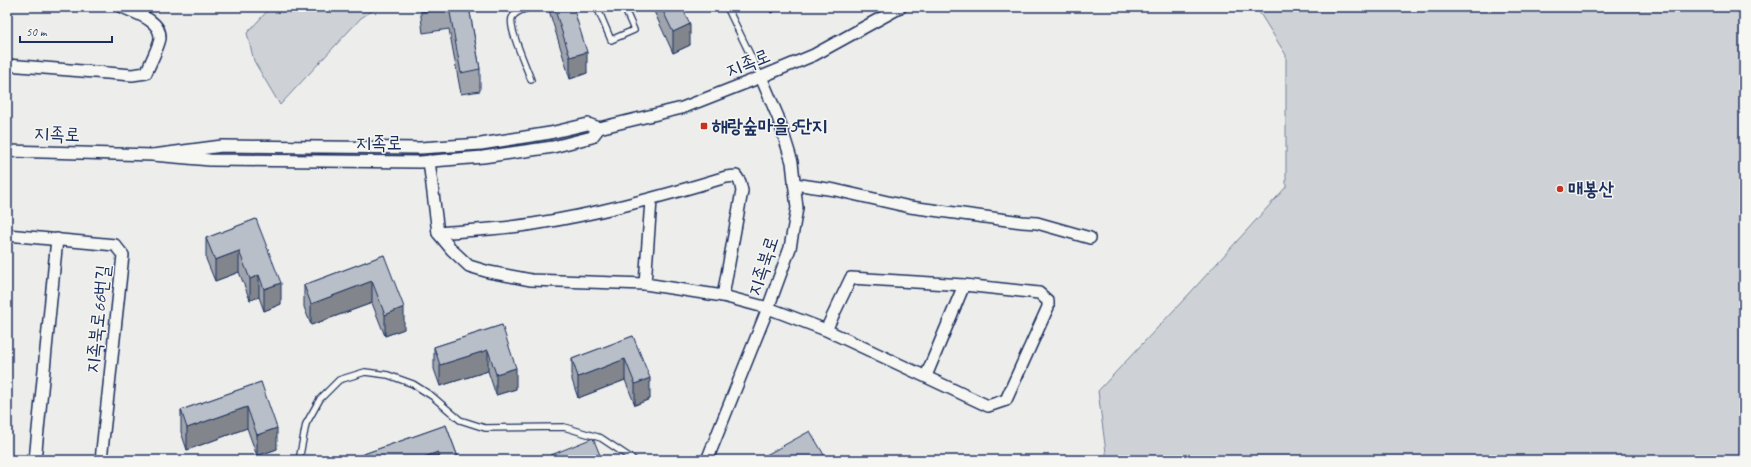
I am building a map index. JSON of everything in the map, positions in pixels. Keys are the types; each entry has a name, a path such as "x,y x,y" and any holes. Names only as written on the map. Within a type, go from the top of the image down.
{"street":[{"path":"7,65 132,75 146,73 160,39 157,27 146,18 122,7"},
{"name":"지족로","path":"153,155 222,146 420,148 489,142 550,133 588,124 599,128 682,108 761,77 814,55 900,7"},
{"name":"지족북로","path":"707,460 768,308 790,248 797,208 792,162 778,117 761,77"},
{"name":"지족로","path":"7,150 153,155 210,160 429,161 482,157 553,147 592,137 599,128"},
{"path":"429,161 438,233 469,266 489,272 530,280 646,284 723,296 768,308 826,330 988,406 1006,400 1048,308 1048,301 1039,293 964,285 851,278 826,330"},
{"path":"438,233 538,224 651,200 726,177 736,176 740,182 742,191 723,296"},
{"path":"794,184 835,190 910,207 1037,223 1090,238"},
{"path":"646,284 651,200"},
{"name":"지족북로66번길","path":"7,235 115,245 123,255 101,460"},
{"path":"35,460 57,240"},
{"path":"926,376 964,285"}],"lane":[{"path":"531,7 517,12 512,18 512,27 531,80"},
{"path":"597,7 611,40 634,30 624,7"},
{"path":"727,7 761,77"},
{"path":"299,460 306,424 320,399 338,380 365,372 388,375 413,384 432,396 460,420 485,428 564,427 600,438 634,460"}],"shaded area":[{"path":"271,7 378,7 361,18 280,105 254,61 247,33"},
{"path":"1256,7 1744,7 1744,460 1107,460 1098,391 1190,293 1286,187 1286,55"}],"building":[{"path":"423,7 449,7 423,12"},
{"path":"449,7 469,7 480,69 461,73"},
{"path":"554,7 573,7 587,52 570,57"},
{"path":"661,7 682,7 690,24 673,32"},
{"path":"256,219 281,283 264,289 259,275 250,279 239,251 215,260 206,238"},
{"path":"384,255 404,307 385,315 372,281 311,304 304,285"},
{"path":"502,325 516,368 496,374 488,350 440,365 434,347"},
{"path":"633,336 650,378 635,384 625,359 578,377 572,359"},
{"path":"261,382 277,428 257,435 247,407 187,428 181,410"},
{"path":"446,425 459,460 441,460 438,452 416,460 362,460 361,455"},
{"path":"810,431 827,460 757,460"},
{"path":"593,438 602,460 553,460 551,455"}],"place":[{"name":"해랑숲마을5단지","path":"704,126"},
{"name":"매봉산","path":"1560,189"}]}
